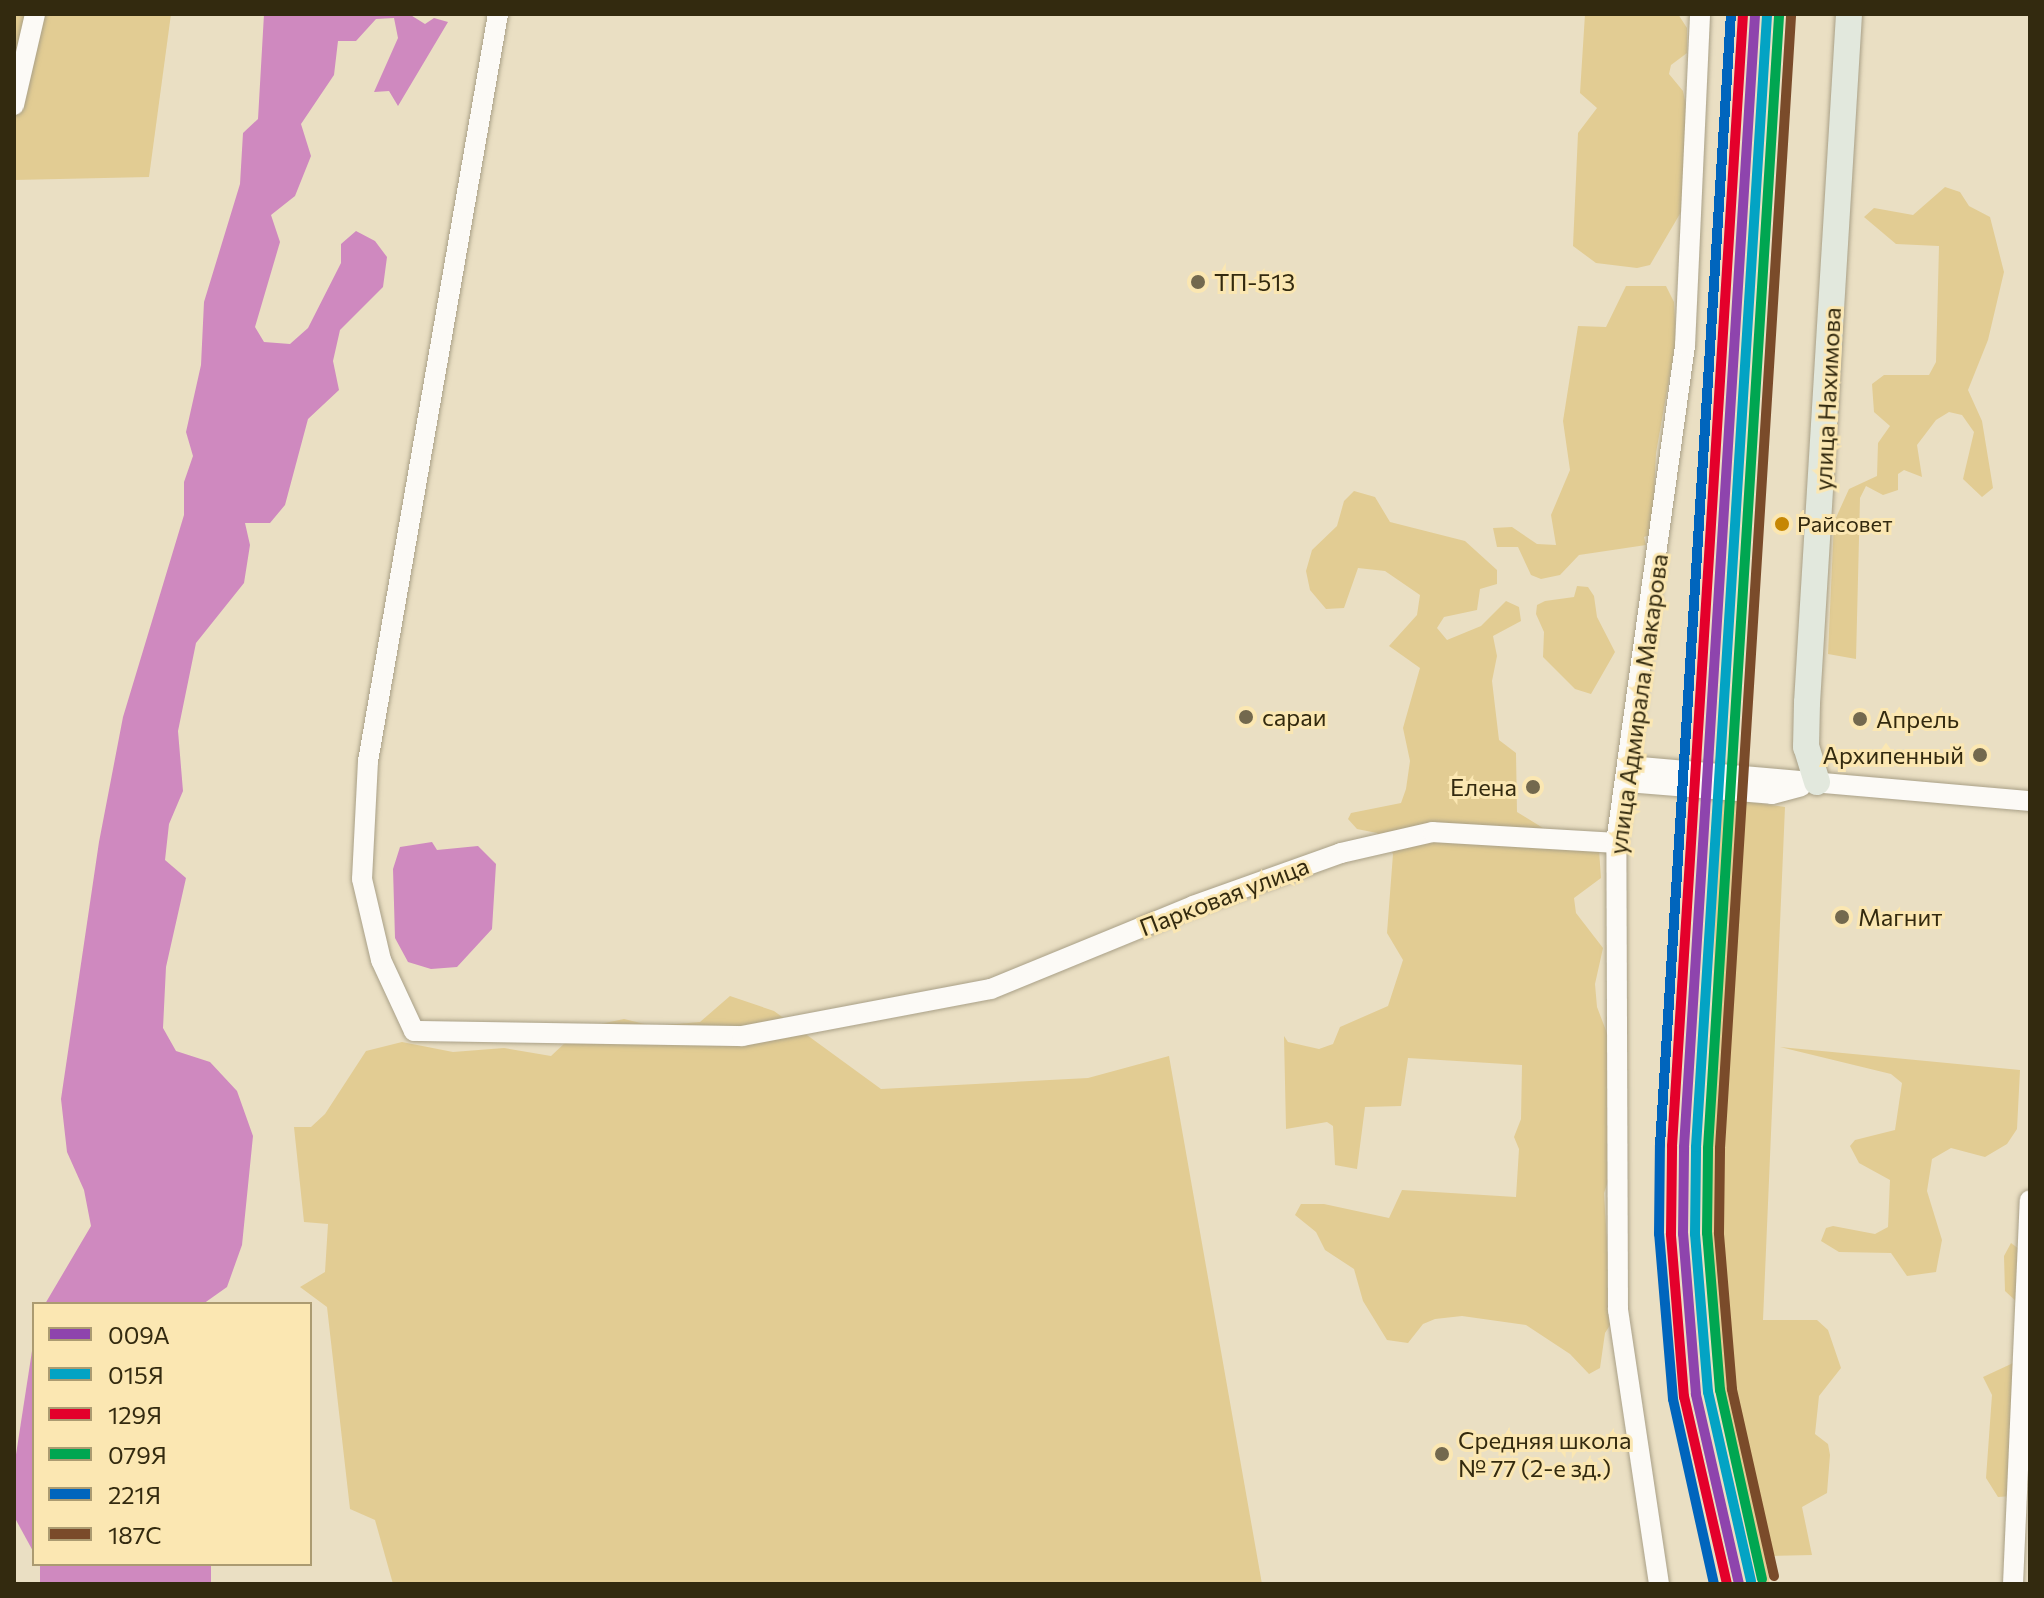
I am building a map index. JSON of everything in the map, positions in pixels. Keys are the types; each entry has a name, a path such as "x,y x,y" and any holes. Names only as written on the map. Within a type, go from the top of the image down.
{"main road":[{"name":"улица Нахимова","path":"1817,782 1806,747 1807,703 1849,14"}],"street":[{"path":"14,105 35,14"},
{"name":"Парковая улица","path":"498,14 368,761 362,879 381,960 414,1031 742,1036 991,989 1193,906 1341,853 1433,832 1616,843"},
{"name":"улица Адмирала Макарова","path":"1659,1584 1618,1310 1616,843 1685,346 1700,14"},
{"path":"1628,774 1817,782 1853,790 2030,801"},
{"path":"2013,1584 2030,1200"}],"shaded area":[{"path":"14,14 171,14 149,177 14,180"},
{"path":"264,14 409,14 425,24 434,18 448,22 398,106 389,91 374,92 398,38 394,18 376,19 356,41 338,41 334,75 301,124 311,156 295,196 271,215 280,242 255,327 264,342 290,344 308,328 341,263 341,244 356,231 375,241 387,257 383,287 340,330 333,361 339,390 308,419 285,505 270,523 245,523 250,545 244,583 196,643 178,731 183,791 169,824 165,860 186,878 166,967 163,1028 176,1051 210,1062 237,1091 253,1136 242,1245 227,1287 206,1302 46,1302 91,1226 84,1190 67,1152 61,1099 99,842 123,717 184,515 184,482 193,456 186,432 201,365 204,302 240,184 243,133 258,119"},
{"path":"1585,14 1678,14 1687,28 1687,53 1671,65 1669,74 1683,91 1689,120 1681,212 1650,265 1637,268 1596,263 1573,246 1578,133 1597,108 1580,93"},
{"path":"1945,187 1960,192 1969,206 1990,217 2004,272 1988,340 1968,390 1982,421 1993,488 1982,497 1963,479 1974,432 1962,415 1949,412 1936,420 1917,445 1922,477 1904,470 1898,474 1898,490 1883,495 1866,486 1860,498 1856,659 1828,654 1834,522 1849,489 1877,476 1878,443 1890,426 1874,412 1872,384 1884,375 1929,375 1936,362 1939,246 1896,244 1864,217 1874,208 1913,215"},
{"path":"1626,286 1666,286 1674,302 1676,340 1656,453 1652,534 1644,537 1646,545 1579,555 1560,575 1541,579 1531,575 1518,547 1497,547 1493,528 1512,527 1537,544 1556,545 1551,515 1570,470 1563,421 1578,326 1606,327"},
{"path":"1354,491 1375,497 1390,522 1465,541 1497,570 1497,584 1480,589 1477,610 1444,617 1437,628 1447,640 1481,626 1506,601 1519,607 1521,621 1493,636 1497,656 1492,681 1499,740 1516,753 1517,812 1543,828 1589,834 1599,850 1601,878 1574,898 1576,913 1603,948 1595,984 1597,1007 1610,1041 1616,1159 1604,1193 1612,1322 1605,1333 1600,1368 1589,1374 1570,1354 1526,1325 1462,1316 1435,1319 1423,1324 1408,1343 1387,1340 1363,1301 1354,1269 1325,1250 1316,1232 1295,1215 1301,1204 1324,1204 1389,1218 1402,1190 1516,1197 1519,1149 1514,1137 1521,1119 1522,1065 1408,1058 1401,1106 1365,1107 1357,1169 1335,1165 1333,1126 1327,1122 1286,1129 1284,1036 1288,1042 1319,1049 1333,1044 1340,1027 1388,1006 1403,960 1387,933 1393,854 1377,833 1357,829 1348,819 1351,813 1401,803 1406,789 1410,761 1403,728 1420,668 1389,646 1417,615 1420,595 1385,571 1358,568 1344,608 1326,609 1310,590 1306,571 1312,550 1337,526 1344,501"},
{"path":"1577,586 1588,587 1594,596 1597,617 1615,652 1591,694 1575,689 1543,657 1544,632 1536,614 1537,605 1545,601 1574,597"},
{"path":"1719,798 1785,807 1763,1320 1817,1320 1828,1330 1841,1368 1819,1396 1815,1434 1828,1444 1830,1455 1827,1493 1802,1507 1812,1555 1771,1556 1766,1563 1770,1584 1761,1584 1725,1414 1710,1296 1708,1150"},
{"path":"432,842 437,850 478,846 496,864 492,929 457,967 431,969 408,962 395,938 393,869 400,847"},
{"path":"730,996 774,1011 881,1089 1088,1078 1169,1056 1262,1584 393,1584 375,1520 350,1509 327,1307 300,1287 325,1272 328,1224 304,1222 294,1127 311,1127 325,1114 366,1051 402,1042 453,1052 504,1048 551,1056 581,1028 624,1019 653,1026 700,1022"},
{"path":"1780,1047 2020,1070 2017,1129 2007,1144 1985,1157 1951,1148 1932,1159 1927,1191 1942,1240 1936,1272 1907,1276 1891,1253 1839,1252 1821,1241 1826,1228 1833,1226 1875,1234 1888,1227 1890,1180 1859,1163 1850,1146 1855,1140 1895,1130 1902,1083 1891,1074"},
{"path":"2011,1243 2027,1255 2019,1304 2005,1291 2004,1256"},
{"path":"2030,1347 2030,1484 2012,1496 1998,1497 1986,1478 1992,1395 1983,1377 2011,1364"},
{"path":"32,1351 32,1549 16,1520 15,1461"},
{"path":"40,1566 211,1566 211,1584 40,1584"}],"transit line":[{"name":"221Я","path":"1714,1584 1673,1399 1659,1234 1660,1145 1731,14"},
{"name":"129Я","path":"1727,1584 1684,1397 1671,1234 1672,1146 1743,14"},
{"name":"009А","path":"1739,1584 1696,1394 1683,1234 1684,1147 1755,14"},
{"name":"015Я","path":"1751,1581 1708,1392 1695,1234 1696,1147 1767,15"},
{"name":"079Я","path":"1762,1579 1720,1390 1707,1233 1708,1148 1779,16"},
{"name":"187С","path":"1774,1576 1732,1389 1719,1233 1720,1148 1791,16"}],"place":[{"name":"ТП-513","path":"1198,282"},
{"name":"Райсовет","path":"1782,524"},
{"name":"сараи","path":"1246,717"},
{"name":"Апрель","path":"1860,719"},
{"name":"Архипенный","path":"1980,755"},
{"name":"Елена","path":"1533,787"},
{"name":"Магнит","path":"1842,917"},
{"name":"Средняя школа № 77 (2-е зд.)","path":"1442,1454"}]}
